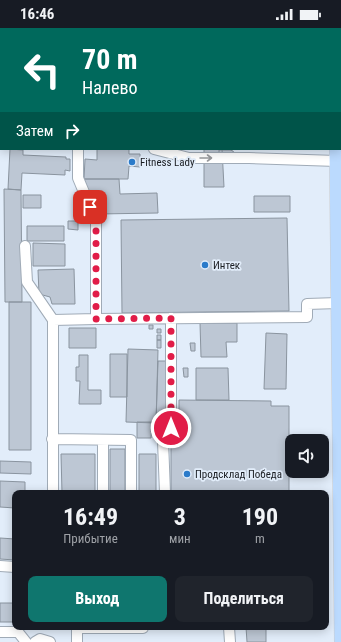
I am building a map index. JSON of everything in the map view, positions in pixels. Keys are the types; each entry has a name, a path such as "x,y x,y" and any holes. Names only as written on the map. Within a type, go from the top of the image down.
{"main road":[{"path":"337,155 339,229 340,642"}],"lane":[{"path":"78,150 78,178 96,221 96,319"},
{"path":"158,150 189,158 249,158 337,155"},
{"path":"25,246 27,282 53,320 53,490"},
{"path":"53,320 307,317 307,304 338,303"},
{"path":"165,490 163,441 171,428 171,318"},
{"path":"52,439 131,440 131,490"},
{"path":"103,440 103,490"},
{"path":"0,566 12,567"},
{"path":"77,630 77,642"},
{"path":"229,630 230,642"},
{"path":"0,632 18,632 26,642"},
{"path":"35,642 40,639 50,642"}],"building":[{"path":"10,150 23,150 23,155 66,157 66,159 70,159 70,171 65,170 65,175 22,173 21,190 8,189"},
{"path":"97,150 129,150 129,154 140,154 140,167 129,166 128,179 84,179 85,159 97,160"},
{"path":"204,150 222,150 224,187 204,187"},
{"path":"219,150 230,150 233,151 235,155 219,161"},
{"path":"84,179 119,179 120,194 157,193 158,213 98,214"},
{"path":"4,189 21,190 22,302 5,302"},
{"path":"23,195 41,195 41,208 23,208"},
{"path":"254,196 290,196 290,212 254,212"},
{"name":"Интек","path":"287,218 289,311 122,313 121,220"},
{"path":"68,221 78,221 78,230 68,229"},
{"path":"27,226 64,226 64,241 27,241"},
{"path":"33,243 65,244 65,266 33,266"},
{"path":"74,269 75,304 52,304 50,297 39,294 38,270"},
{"path":"9,302 31,302 31,450 9,450"},
{"path":"200,323 237,323 237,342 226,342 227,357 201,357"},
{"path":"149,325 153,325 153,329 149,329"},
{"path":"69,328 96,328 96,348 69,348"},
{"path":"157,329 161,329 161,333 157,333"},
{"path":"266,333 287,334 286,389 264,389"},
{"path":"157,335 161,335 161,340 157,340"},
{"path":"157,340 161,340 161,348 157,348"},
{"path":"190,343 195,343 195,351 191,351"},
{"path":"128,349 158,350 156,423 126,422"},
{"path":"110,354 127,354 127,397 110,397"},
{"path":"79,355 88,355 88,390 101,390 101,404 79,404 80,381 76,381 76,367 79,367"},
{"path":"158,361 167,361 166,422 157,433 151,432 152,422 156,423"},
{"path":"183,368 188,368 188,377 184,377"},
{"path":"196,368 228,368 229,400 196,400"},
{"path":"179,400 271,401 271,406 289,406 289,434 285,434 285,478 289,478 289,490 171,490 171,439 179,439"},
{"path":"137,422 152,422 151,438 137,438"},
{"path":"110,449 125,449 125,490 110,490"},
{"path":"61,454 95,454 95,490 62,490"},
{"path":"139,454 156,454 156,490 139,490"},
{"path":"0,461 31,462 31,474 0,473"},
{"path":"0,481 25,482 25,490 12,490 12,508 0,507"},
{"path":"0,538 12,539 12,560 0,559"},
{"path":"0,603 12,603 12,622 0,622"},
{"path":"246,630 266,630 266,642 247,642"}],"place":[{"name":"Fitness Lady","path":"132,162"},
{"name":"Интек","path":"205,265"},
{"name":"Продсклад Победа","path":"187,474"}],"route":[{"path":"90,207 96,221 96,319 171,318 171,428"}]}
